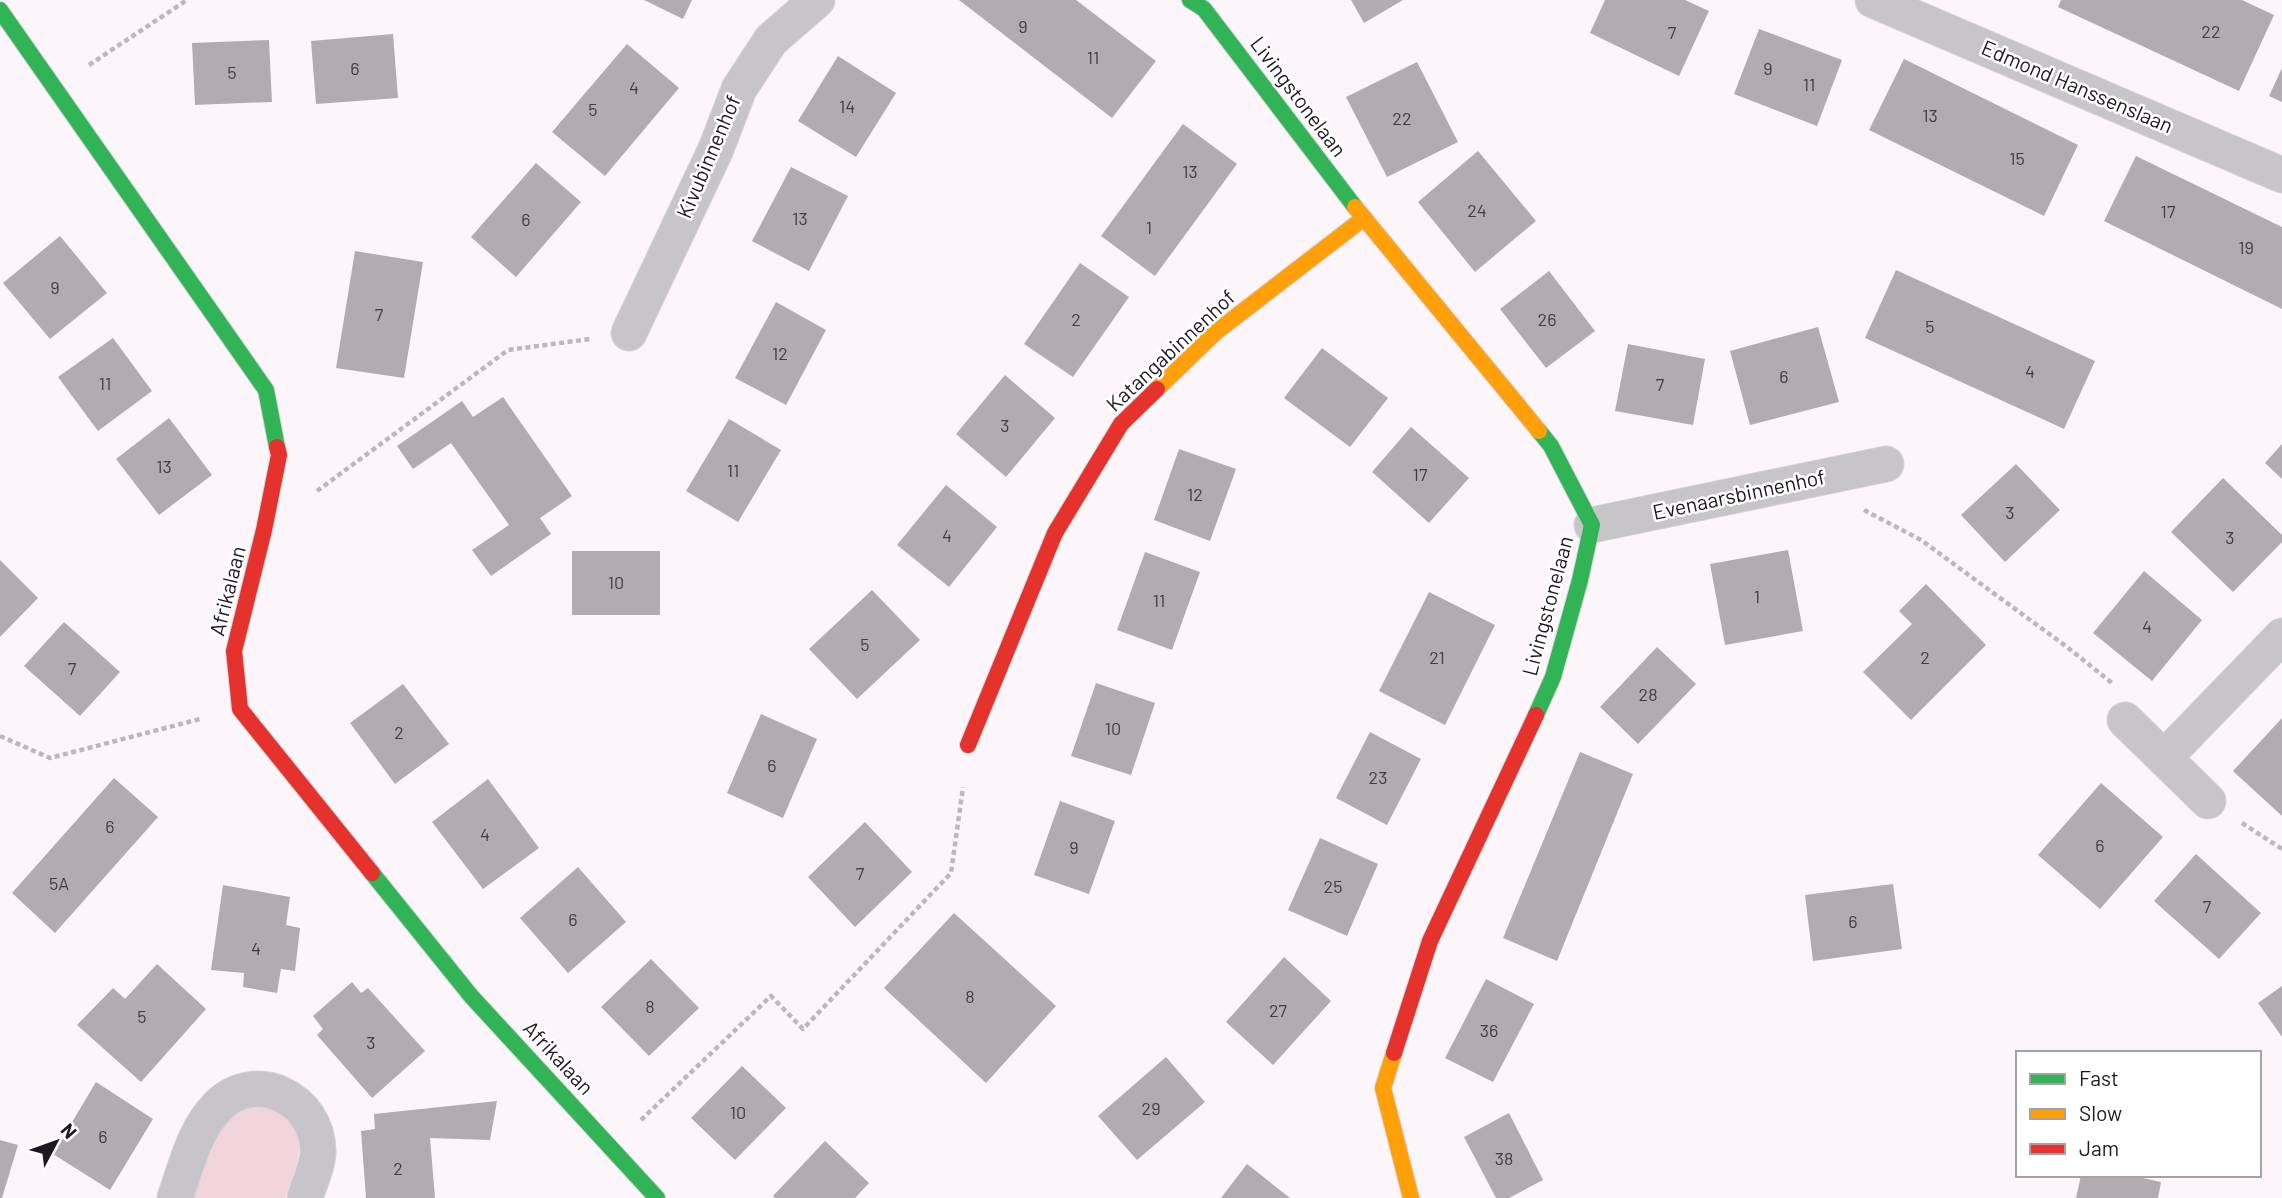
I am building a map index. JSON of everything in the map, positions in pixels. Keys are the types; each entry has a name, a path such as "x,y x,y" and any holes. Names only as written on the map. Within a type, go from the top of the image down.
{"street":[{"name":"Kivubinnenhof","path":"629,333 716,149 738,89 771,40 817,0"},
{"name":"Edmond Hanssenslaan","path":"1873,0 2282,175"},
{"name":"Livingstonelaan","path":"1204,3 1364,218 1551,446 1592,525 1553,677 1430,941 1383,1088 1411,1198"},
{"name":"Afrikalaan","path":"0,10 266,390 279,454 264,530 234,651 240,709 471,996 657,1198"},
{"name":"Katangabinnenhof","path":"968,745 1055,533 1121,424 1216,332 1364,218"},
{"name":"Evenaarsbinnenhof","path":"1592,525 1886,464"},
{"path":"2164,758 2282,636"},
{"path":"2125,720 2208,801"},
{"path":"175,1198 197,1136 209,1116 221,1103 237,1093 259,1088 276,1091 297,1102 308,1115 318,1152 305,1198"}],"path":[{"path":"55,87 187,0"},
{"path":"264,530 508,350 629,333"},
{"path":"1808,480 1921,540 2067,647 2120,690 2125,720"},
{"path":"0,736 50,758 240,709"},
{"path":"612,1147 771,996 803,1029 951,873 968,745"},
{"path":"2208,801 2282,849"}],"shaded area":[{"path":"265,1107 281,1115 297,1134 298,1157 285,1198 193,1198 218,1133 237,1113 249,1108"}],"building":[{"path":"644,0 692,0 683,19"},
{"path":"959,0 1076,0 1156,61 1112,118"},
{"path":"1351,0 1403,0 1364,23"},
{"path":"1605,0 1685,0 1709,11 1679,76 1590,33"},
{"path":"2061,0 2242,0 2274,15 2239,91 2058,7"},
{"path":"1759,29 1842,60 1817,126 1734,94"},
{"path":"393,34 398,98 316,104 311,41"},
{"path":"269,40 272,102 195,105 192,43"},
{"path":"627,44 679,88 605,176 552,132"},
{"path":"838,56 896,93 856,157 798,121"},
{"path":"1904,59 2078,145 2044,216 1869,130"},
{"path":"1417,62 1458,142 1387,177 1346,97"},
{"path":"2282,68 2282,102 2269,96"},
{"path":"1183,124 1237,164 1155,276 1101,236"},
{"path":"1478,151 1536,221 1475,272 1418,202"},
{"path":"2136,156 2282,227 2282,309 2104,221"},
{"path":"536,163 581,202 516,277 471,237"},
{"path":"791,167 848,196 809,271 752,241"},
{"path":"60,236 107,293 50,339 3,283"},
{"path":"355,251 423,262 404,378 336,368"},
{"path":"1080,263 1129,297 1073,377 1024,344"},
{"path":"1896,270 2095,361 2064,429 1865,338"},
{"path":"1549,271 1595,331 1546,368 1500,309"},
{"path":"776,302 826,330 786,405 735,378"},
{"path":"1818,327 1839,402 1750,425 1730,351"},
{"path":"113,338 152,391 98,431 58,377"},
{"path":"1628,344 1705,359 1693,425 1615,411"},
{"path":"1322,348 1388,398 1350,447 1284,398"},
{"path":"1005,375 1055,418 1006,477 956,434"},
{"path":"503,397 572,496 540,518 551,534 491,576 472,550 509,525 451,443 413,469 397,446 462,401 473,417"},
{"path":"169,418 212,475 159,515 116,459"},
{"path":"729,419 781,450 738,522 686,491"},
{"path":"1411,427 1469,478 1429,523 1372,472"},
{"path":"2282,444 2282,479 2265,463"},
{"path":"1179,449 1236,469 1210,541 1154,520"},
{"path":"2016,464 2060,510 2005,562 1961,515"},
{"path":"2223,478 2282,535 2282,542 2233,592 2171,532"},
{"path":"946,485 997,527 949,587 897,545"},
{"path":"1788,550 1803,631 1725,645 1710,564"},
{"path":"572,551 660,551 660,615 572,615"},
{"path":"1145,552 1200,572 1172,650 1117,630"},
{"path":"0,560 38,598 0,637"},
{"path":"2144,571 2202,620 2152,681 2093,633"},
{"path":"1926,584 1986,645 1911,720 1863,672 1912,624 1899,611"},
{"path":"872,590 920,640 857,699 809,649"},
{"path":"1429,592 1495,625 1445,725 1379,691"},
{"path":"64,622 120,672 80,716 24,666"},
{"path":"1657,647 1696,684 1638,744 1600,707"},
{"path":"1096,683 1155,703 1131,775 1071,756"},
{"path":"403,684 449,744 395,784 350,723"},
{"path":"761,714 817,739 783,818 727,793"},
{"path":"2282,718 2282,816 2233,771"},
{"path":"1370,732 1421,759 1387,825 1336,798"},
{"path":"1580,752 1633,774 1557,961 1503,938"},
{"path":"114,778 158,817 55,933 12,893"},
{"path":"488,779 539,848 483,889 432,822"},
{"path":"2101,783 2163,837 2100,909 2038,855"},
{"path":"1060,801 1115,821 1089,894 1034,875"},
{"path":"865,822 912,872 855,927 808,877"},
{"path":"1320,838 1378,864 1347,936 1288,910"},
{"path":"2196,854 2261,913 2219,959 2154,901"},
{"path":"578,867 626,922 568,973 520,918"},
{"path":"1893,884 1902,949 1813,961 1805,895"},
{"path":"223,885 290,897 286,925 300,928 295,971 281,969 277,993 243,987 244,973 211,970"},
{"path":"954,913 1056,1006 986,1083 884,988"},
{"path":"1284,957 1331,1001 1273,1065 1226,1022"},
{"path":"651,959 699,1008 649,1056 601,1007"},
{"path":"157,964 206,1009 141,1082 77,1025 113,988 125,999"},
{"path":"1486,979 1534,1004 1493,1082 1445,1058"},
{"path":"352,982 361,993 368,988 425,1051 372,1098 317,1035 323,1029 313,1016"},
{"path":"2282,986 2282,1037 2258,1003"},
{"path":"1166,1057 1205,1102 1137,1160 1098,1116"},
{"path":"742,1066 786,1108 735,1160 691,1118"},
{"path":"96,1082 153,1119 110,1190 53,1154"},
{"path":"497,1101 490,1140 430,1138 435,1198 366,1198 361,1131 375,1129 374,1114"},
{"path":"1509,1113 1543,1180 1509,1198 1496,1198 1464,1137"},
{"path":"0,1140 18,1145 2,1198 0,1198"},
{"path":"825,1141 869,1183 855,1198 775,1198 773,1196"},
{"path":"1247,1164 1290,1198 1221,1198"},
{"path":"2081,1177 2138,1177 2161,1182 2158,1198 2076,1198"}],"traffic: fast":[{"path":"1190,0 1204,9 1355,207"},
{"path":"0,10 266,390 277,447"},
{"path":"1536,715 1553,677 1592,525 1551,446 1539,431"},
{"path":"372,873 471,996 657,1198"}],"traffic: slow":[{"path":"1355,207 1539,431"},
{"path":"1157,389 1216,332 1364,218"},
{"path":"1394,1053 1383,1088 1411,1198"}],"traffic: jam":[{"path":"968,745 1055,533 1121,424 1157,389"},
{"path":"277,447 279,455 264,530 234,651 240,709 372,873"},
{"path":"1394,1053 1430,941 1536,715"}]}
